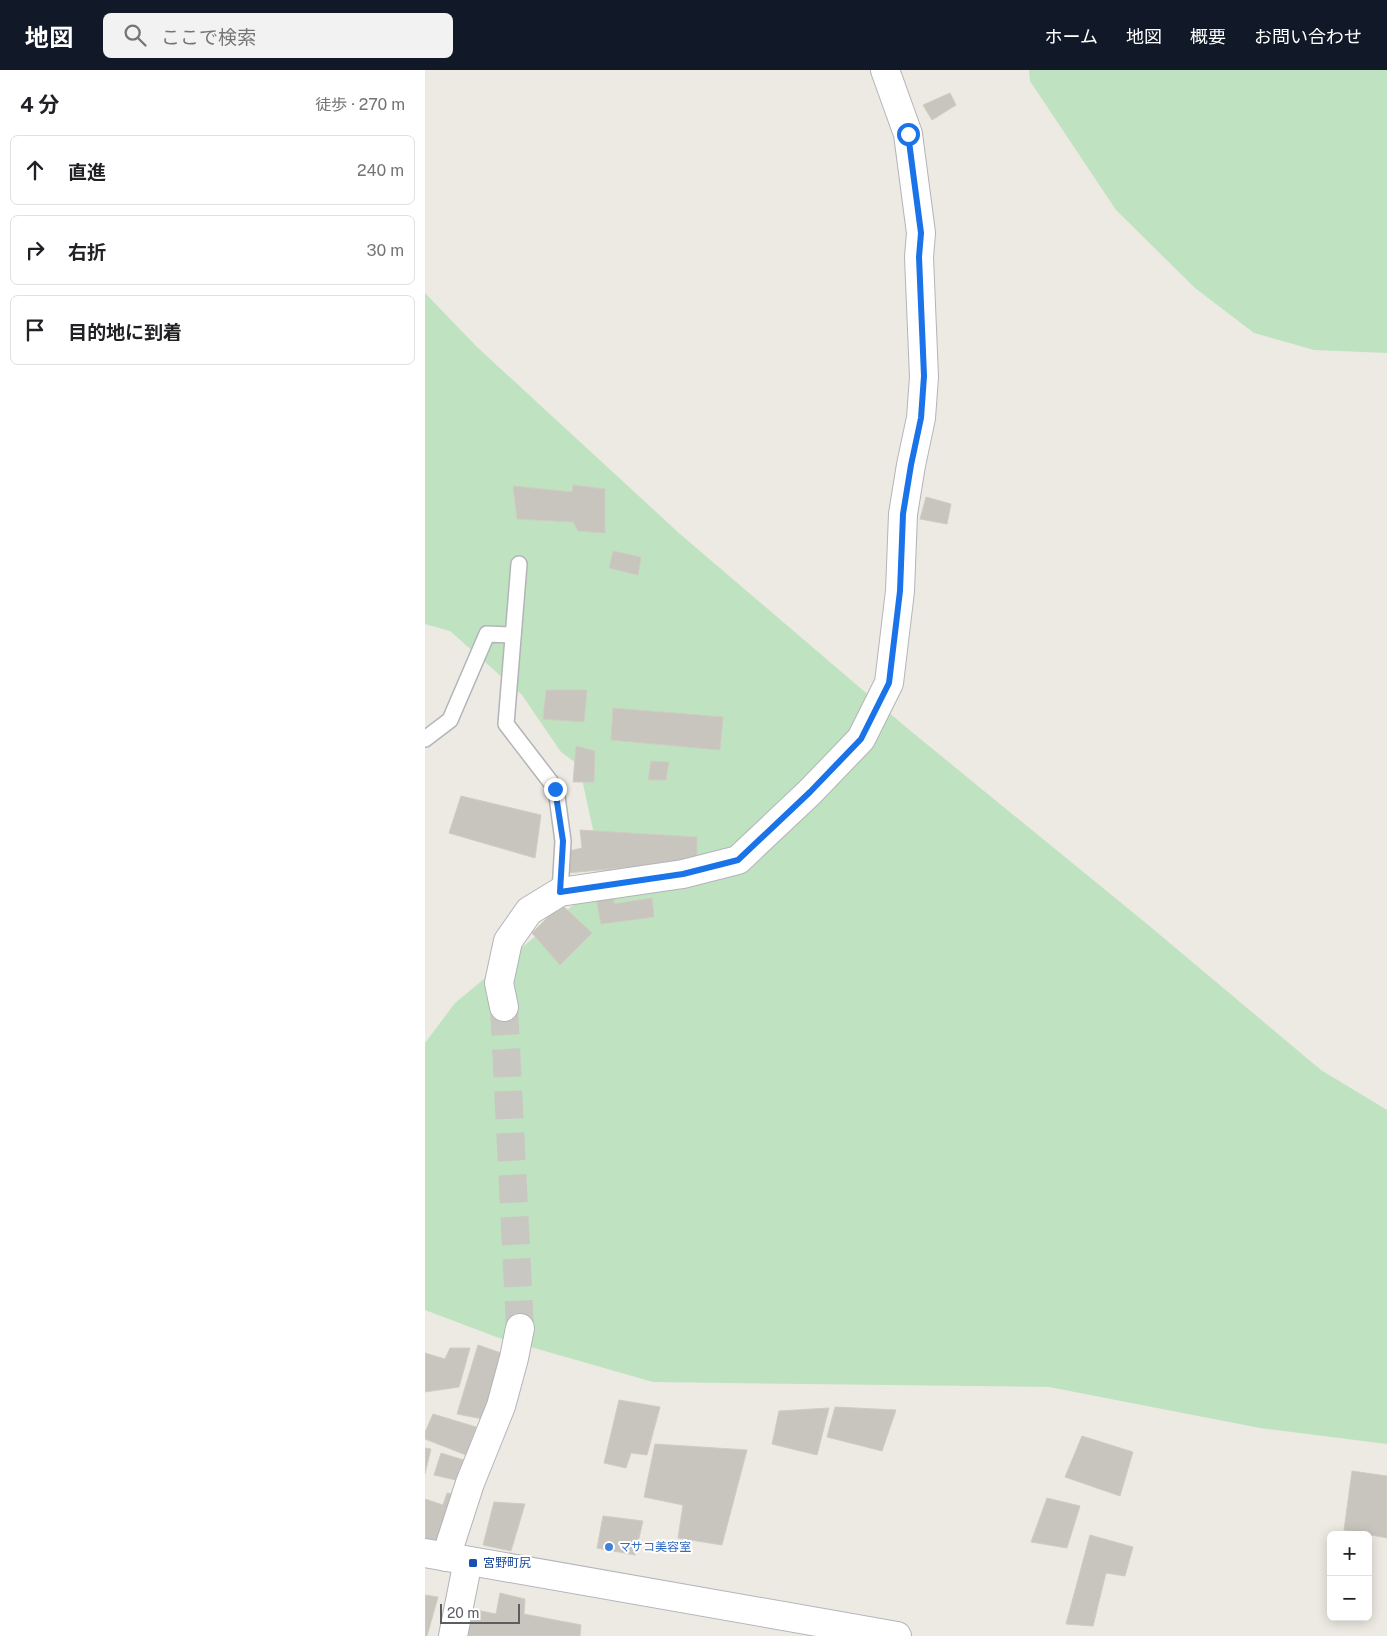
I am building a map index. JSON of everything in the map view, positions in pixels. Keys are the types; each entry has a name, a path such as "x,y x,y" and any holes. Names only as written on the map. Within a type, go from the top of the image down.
{"street":[{"path":"504,1008 499,983 508,941 529,911 560,892 683,874 738,860 810,792 861,739 889,683 900,591 903,514 921,418 924,376 919,257 921,233 908,134 885,70"},
{"path":"453,1636 446,1557 470,1483 501,1406 520,1328"},
{"path":"446,1557 897,1636"}],"lane":[{"path":"519,564 505,724 555,789 563,841 560,892"},
{"path":"425,739 450,720 487,634 513,635"}],"green space":[{"path":"1029,70 1387,70 1387,353 1314,350 1254,333 1195,288 1116,210 1030,81"},
{"path":"425,293 477,347 680,534 907,728 1147,924 1321,1070 1387,1110 1387,1444 1260,1428 1049,1387 653,1382 499,1338 425,1310 425,1043 455,1003 577,902 603,876 579,765 561,752 522,695 450,631 425,624"}],"building":[{"path":"950,93 956,105 932,120 923,105"},
{"path":"573,485 605,489 605,533 578,531 573,522 517,519 513,486 572,492"},
{"path":"926,497 951,504 947,524 920,519"},
{"path":"613,551 641,557 638,575 609,568"},
{"path":"546,690 587,690 584,722 543,719"},
{"path":"613,708 723,717 720,750 611,740"},
{"path":"576,746 595,751 594,782 573,782"},
{"path":"651,761 669,762 666,780 648,780"},
{"path":"461,796 541,815 535,858 449,833"},
{"path":"580,830 697,837 697,861 567,873 569,851 582,848"},
{"path":"614,895 614,904 652,898 654,917 601,924 596,898"},
{"path":"561,904 592,933 560,965 532,933"},
{"path":"478,1345 504,1354 488,1420 457,1414"},
{"path":"450,1348 470,1348 459,1387 425,1392 425,1353 445,1359"},
{"path":"619,1400 660,1407 647,1455 631,1453 626,1468 604,1463"},
{"path":"835,1407 896,1410 882,1451 827,1437"},
{"path":"829,1408 817,1455 772,1444 779,1411"},
{"path":"433,1414 476,1427 466,1455 425,1439 425,1432"},
{"path":"1082,1436 1133,1452 1120,1496 1065,1477"},
{"path":"655,1444 747,1450 722,1545 678,1538 683,1505 644,1497"},
{"path":"425,1448 431,1449 425,1474"},
{"path":"441,1453 467,1461 460,1481 434,1475"},
{"path":"1352,1471 1387,1476 1387,1538 1372,1535 1372,1531 1344,1530"},
{"path":"447,1493 461,1495 438,1546 425,1543 425,1499 443,1505"},
{"path":"1047,1498 1080,1506 1067,1548 1031,1542"},
{"path":"494,1502 525,1504 511,1551 483,1545"},
{"path":"603,1516 643,1521 635,1555 597,1548"},
{"path":"1090,1535 1133,1547 1125,1576 1106,1573 1093,1626 1066,1624"},
{"path":"500,1593 525,1599 524,1614 581,1625 580,1636 467,1636 471,1609 496,1614"},
{"path":"425,1595 438,1597 427,1636 425,1636"}],"tunnel":[{"path":"504,1007 520,1328"}],"place":[{"name":"マサコ美容室","path":"609,1547"},
{"name":"宮野町尻","path":"473,1563"}],"route":[{"path":"555,789 563,841 560,892 683,874 738,860 810,792 861,739 889,683 900,591 903,514 921,418 924,376 919,257 921,233 908,134"}]}
